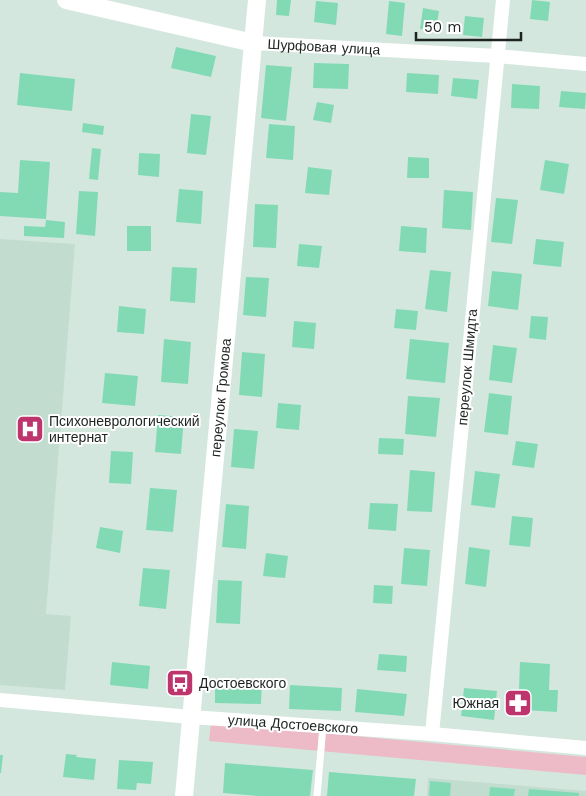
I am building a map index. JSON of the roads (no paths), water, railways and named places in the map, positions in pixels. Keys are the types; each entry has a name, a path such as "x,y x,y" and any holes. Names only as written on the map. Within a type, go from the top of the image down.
{"street":[{"name":"Шурфовая улица","path":"66,0 253,43 497,56 586,64"},
{"name":"переулок Громова","path":"184,796 257,0"},
{"name":"переулок Шмидта","path":"432,734 503,0"},
{"name":"улица Достоевского","path":"0,700 586,748"}],"lane":[{"path":"317,796 323,726"}],"place":[{"name":"Психоневрологический интернат","path":"30,429"},
{"name":"Достоевского","path":"180,683"},
{"name":"Южная","path":"518,703"}]}
